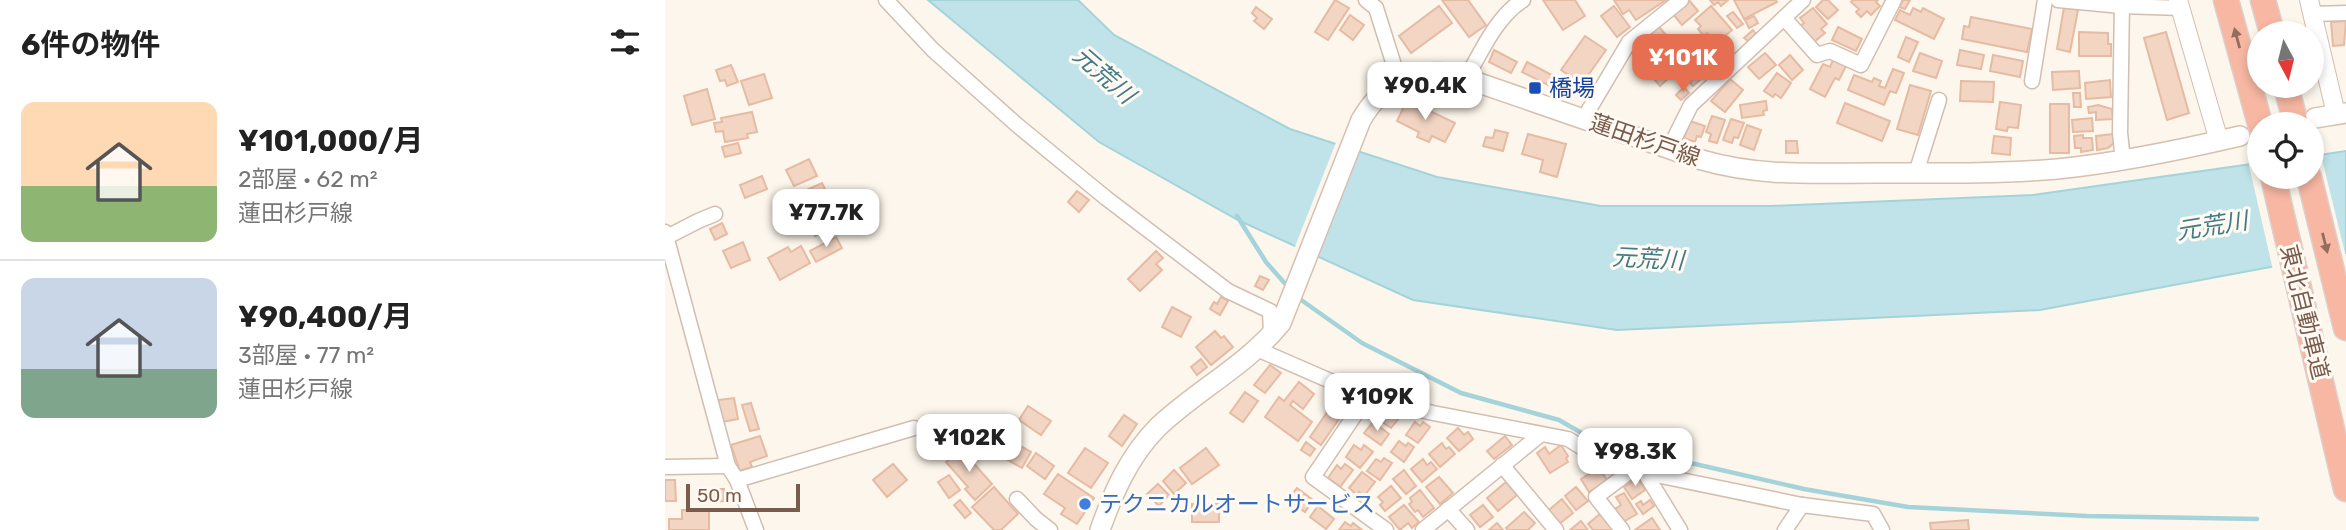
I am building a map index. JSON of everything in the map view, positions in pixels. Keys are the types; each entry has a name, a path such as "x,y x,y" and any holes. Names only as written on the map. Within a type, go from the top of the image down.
{"highway":[{"path":"2226,0 2247,114"},
{"path":"2263,0 2269,21"},
{"name":"東北自動車道","path":"2276,189 2346,489"},
{"name":"東北自動車道","path":"2312,189 2346,328"}],"main road":[{"name":"蓮田杉戸線","path":"1100,530 1122,475 1157,429 1257,349 1280,323 1361,120 1380,93 1399,81 1440,72 1467,78 1669,149 1719,165 1753,172 1916,173 2057,169 2123,161 2219,141 2247,131"}],"street":[{"path":"886,0 933,50 1047,150 1228,292 1270,312 1271,335"},
{"path":"1467,78 1497,25 1512,6 1523,0"},
{"path":"1584,118 1629,42 1681,0"},
{"path":"1669,149 1691,105 1803,0"},
{"path":"1784,18 1817,55 1830,51 1861,65 1894,0"},
{"path":"2032,81 2045,0"},
{"path":"2058,0 2180,4 2219,141"},
{"path":"1375,3 1399,81"},
{"path":"2122,3 2119,133 2123,161"},
{"path":"2341,114 2310,7 2346,13"},
{"path":"1916,173 1939,100"},
{"path":"665,238 715,214"},
{"path":"665,232 728,466 737,480 756,530"},
{"path":"1257,349 1367,397 1433,413 1568,439 1609,464 1638,471 1803,505 1873,514 1882,530"},
{"path":"1367,397 1313,477 1386,530"},
{"path":"737,480 914,429"},
{"path":"1423,530 1540,435"},
{"path":"1502,465 1556,530"},
{"path":"665,467 728,466"},
{"path":"1622,530 1596,497 1638,471"},
{"path":"1638,471 1680,530"},
{"path":"1017,499 1049,530"},
{"path":"1785,530 1803,505"},
{"path":"1448,509 1467,530"}],"water":[{"name":"元荒川","path":"928,0 1078,0 1114,35 1290,129 1437,177 1601,206 1771,206 2033,195 2247,165 2247,189 2324,189 2324,154 2346,151 2346,253 2040,310 1617,330 1413,300 1238,220 1099,142"}],"pier":[{"path":"1337,140 1343,142 1300,252 1294,249"},
{"path":"2324,167 2346,257 2273,270 2254,189 2324,189"}],"building":[{"path":"1335,0 1349,8 1328,40 1315,32"},
{"path":"1442,0 1468,0 1486,25 1469,37"},
{"path":"1543,0 1575,0 1585,16 1563,30"},
{"path":"1614,0 1666,0 1636,20 1629,10 1623,14"},
{"path":"1689,0 1698,11 1682,25 1673,14"},
{"path":"1710,0 1728,0 1721,6 1718,2 1714,5"},
{"path":"1734,0 1776,0 1777,2 1744,19"},
{"path":"1823,0 1828,0 1838,10 1828,19 1816,7"},
{"path":"1878,0 1876,2 1880,6 1871,15 1867,11 1861,17 1856,12 1859,9 1851,2"},
{"path":"1903,0 1910,0 1905,9 1899,7"},
{"path":"1439,6 1452,23 1411,53 1399,36"},
{"path":"1614,6 1630,27 1617,37 1601,16"},
{"path":"1711,6 1732,30 1725,36 1728,39 1721,44 1719,41 1716,43 1707,33 1704,36 1698,29 1701,26 1695,20"},
{"path":"1256,7 1272,19 1264,29 1254,21 1257,18 1252,13"},
{"path":"2064,7 2078,10 2070,52 2057,49"},
{"path":"1813,8 1827,24 1821,29 1825,33 1814,42 1800,26 1804,23 1800,18"},
{"path":"1913,8 1921,12 1923,8 1944,19 1934,39 1895,20 1900,10 1910,15"},
{"path":"1733,12 1743,24 1737,28 1727,16"},
{"path":"1350,15 1364,25 1353,40 1340,30"},
{"path":"1754,16 1758,23 1749,28 1745,20"},
{"path":"1971,17 2032,29 2027,52 1962,39 1964,26 1969,27"},
{"path":"2346,21 2344,45 2333,46 2331,22"},
{"path":"1658,26 1667,36 1656,45 1673,64 1669,67 1674,73 1660,86 1630,51"},
{"path":"1838,27 1862,39 1856,51 1832,40"},
{"path":"1753,30 1756,34 1748,41 1744,38"},
{"path":"2079,32 2108,33 2111,56 2079,56"},
{"path":"2166,32 2189,113 2167,120 2144,38"},
{"path":"1585,36 1606,50 1582,84 1561,70"},
{"path":"1906,37 1918,42 1909,62 1898,57"},
{"path":"1709,42 1720,54 1723,51 1727,56 1693,86 1678,69 1682,65 1679,62 1685,57 1689,61"},
{"path":"1494,50 1517,62 1511,73 1489,62"},
{"path":"1960,50 1984,55 1981,69 1957,65"},
{"path":"1765,53 1776,65 1759,79 1748,67"},
{"path":"1920,53 1942,61 1936,78 1913,71"},
{"path":"1790,55 1803,70 1792,80 1779,65"},
{"path":"1993,55 2023,61 2020,77 1990,71"},
{"path":"1833,60 1846,66 1839,80 1835,78 1825,97 1810,89 1823,64 1830,67"},
{"path":"1527,62 1563,81 1558,90 1522,72"},
{"path":"731,65 738,82 727,86 725,80 720,81 716,70"},
{"path":"1893,69 1904,73 1896,93 1890,91 1884,105 1848,90 1854,75 1872,82 1874,78 1881,81 1879,86 1885,88"},
{"path":"2079,71 2080,88 2053,90 2052,72"},
{"path":"1777,73 1791,83 1781,98 1775,94 1773,97 1764,91"},
{"path":"764,74 772,98 749,105 741,81"},
{"path":"1730,79 1743,90 1725,112 1711,101"},
{"path":"2110,80 2111,97 2086,99 2085,83"},
{"path":"1961,81 1994,82 1993,102 1960,101"},
{"path":"1910,85 1931,91 1918,135 1897,129"},
{"path":"1684,87 1689,93 1681,100 1676,95"},
{"path":"707,89 715,119 692,125 684,96"},
{"path":"2073,93 2080,93 2081,107 2074,107"},
{"path":"1407,100 1455,123 1445,142 1432,136 1429,142 1417,137 1419,132 1397,121"},
{"path":"1766,101 1767,110 1763,111 1764,115 1742,118 1740,105"},
{"path":"2000,102 2021,105 2018,128 2008,127 2007,131 1996,129"},
{"path":"1845,103 1890,121 1882,141 1837,123"},
{"path":"2050,104 2069,104 2069,153 2050,153"},
{"path":"2098,105 2112,109 2113,119 2096,120 2096,112 2089,113 2088,107"},
{"path":"752,112 757,132 747,134 748,138 725,142 723,131 716,132 714,123 722,122 721,118"},
{"path":"1712,116 1725,120 1717,143 1709,141 1711,134 1706,132"},
{"path":"2092,118 2093,131 2073,132 2072,120"},
{"path":"1731,119 1744,123 1738,138 1734,137 1732,143 1723,140"},
{"path":"1690,121 1705,126 1701,137 1697,136 1695,142 1684,138"},
{"path":"1747,125 1761,130 1754,150 1740,145"},
{"path":"1495,130 1508,133 1503,151 1483,146 1486,137 1493,138"},
{"path":"1528,134 1566,144 1557,177 1540,172 1543,160 1522,154"},
{"path":"2113,134 2114,143 2108,148 2097,150 2096,136"},
{"path":"2083,135 2083,138 2092,138 2093,150 2081,152 2081,148 2075,148 2074,136"},
{"path":"1994,136 2011,138 2010,155 1992,153"},
{"path":"1786,141 1797,141 1798,153 1786,153"},
{"path":"738,143 741,153 725,157 722,147"},
{"path":"809,159 817,176 794,186 786,170"},
{"path":"762,176 767,189 745,198 740,185"},
{"path":"822,183 830,200 810,209 802,192"},
{"path":"1077,191 1089,200 1079,212 1068,202"},
{"path":"795,198 797,204 785,210 782,203"},
{"path":"834,202 846,220 815,236 805,216"},
{"path":"722,223 727,234 715,240 710,229"},
{"path":"836,237 842,248 816,262 810,251"},
{"path":"743,242 750,260 731,268 723,251"},
{"path":"801,246 810,263 780,280 768,258 788,247 791,252"},
{"path":"1156,251 1163,258 1156,264 1162,270 1140,291 1128,279"},
{"path":"1260,276 1269,280 1263,290 1255,286"},
{"path":"1221,297 1228,301 1220,315 1210,309"},
{"path":"1172,307 1191,317 1181,337 1162,327"},
{"path":"1215,331 1221,338 1224,336 1233,347 1211,365 1196,347"},
{"path":"1201,359 1207,367 1197,375 1191,367"},
{"path":"1270,365 1281,373 1265,393 1254,385"},
{"path":"1299,382 1314,394 1303,409 1293,401 1290,405 1312,422 1298,441 1265,417 1279,397 1284,401"},
{"path":"1245,392 1258,401 1243,422 1230,413"},
{"path":"734,398 738,419 722,422 718,400"},
{"path":"751,403 759,429 750,431 742,405"},
{"path":"1028,406 1051,421 1041,435 1019,420"},
{"path":"1387,407 1400,417 1391,428 1378,419"},
{"path":"1328,411 1339,419 1321,445 1310,437"},
{"path":"1124,415 1137,424 1122,446 1109,436"},
{"path":"1373,422 1389,434 1381,445 1364,433"},
{"path":"1415,422 1420,426 1423,422 1430,427 1418,443 1406,435"},
{"path":"1458,428 1464,435 1468,432 1473,439 1459,451 1447,438"},
{"path":"1001,435 1031,452 1022,468 992,451"},
{"path":"760,436 767,456 750,462 752,467 740,471 731,445"},
{"path":"1505,436 1512,445 1494,459 1487,451"},
{"path":"1399,441 1414,447 1404,462 1391,452"},
{"path":"1306,442 1315,449 1310,456 1301,450"},
{"path":"1442,443 1455,454 1440,467 1429,454"},
{"path":"1354,445 1361,450 1364,445 1373,452 1360,468 1346,457"},
{"path":"1561,445 1568,456 1568,462 1550,473 1537,453 1545,447 1549,454"},
{"path":"1085,448 1108,463 1091,488 1068,473"},
{"path":"1206,448 1219,465 1192,484 1180,468"},
{"path":"961,449 992,484 975,500 965,489 968,487 946,462"},
{"path":"1036,453 1054,466 1045,479 1027,466"},
{"path":"1384,458 1392,463 1380,480 1367,471 1376,459 1381,462"},
{"path":"1423,459 1427,465 1431,462 1437,469 1422,482 1411,469"},
{"path":"893,464 907,480 887,497 873,480"},
{"path":"1345,464 1353,470 1340,487 1328,478 1337,465 1341,469"},
{"path":"1599,468 1607,480 1589,492 1581,479"},
{"path":"1174,470 1186,483 1174,494 1163,481"},
{"path":"1404,470 1416,486 1406,494 1393,479"},
{"path":"1362,472 1375,482 1364,496 1359,492 1357,495 1349,488"},
{"path":"1058,474 1094,498 1077,524 1061,514 1065,508 1044,494"},
{"path":"949,475 960,490 949,498 938,482"},
{"path":"1439,477 1453,493 1440,504 1426,487"},
{"path":"1638,478 1645,490 1632,499 1624,487"},
{"path":"665,480 675,480 676,501 665,501"},
{"path":"1506,482 1517,495 1498,511 1487,498"},
{"path":"1158,484 1169,495 1159,506 1147,494"},
{"path":"1391,486 1401,498 1385,511 1380,505 1383,502 1378,497"},
{"path":"994,487 1018,514 1001,530 994,530 972,507"},
{"path":"1576,487 1588,501 1576,510 1565,496"},
{"path":"1297,488 1313,500 1305,512 1288,500"},
{"path":"710,489 724,489 724,501 711,502"},
{"path":"1420,490 1434,508 1423,517 1409,504 1412,502 1410,498"},
{"path":"1624,493 1637,514 1623,522 1615,509 1621,505 1616,497"},
{"path":"1562,499 1573,513 1559,524 1549,510"},
{"path":"960,500 971,513 965,518 954,505"},
{"path":"1650,500 1654,506 1643,514 1636,504 1641,501 1643,505"},
{"path":"1192,504 1219,504 1219,522 1192,522"},
{"path":"1404,505 1419,522 1412,528 1408,523 1400,530 1389,517"},
{"path":"1483,505 1493,517 1480,527 1470,515"},
{"path":"1318,506 1334,519 1326,529 1310,517"},
{"path":"682,510 709,510 709,530 669,530 669,519 682,519"},
{"path":"1524,512 1535,523 1528,530 1506,528"},
{"path":"1600,514 1612,528 1610,530 1593,530 1588,524"},
{"path":"1652,518 1660,530 1635,530"},
{"path":"1968,520 1969,530 1931,530 1930,523"},
{"path":"1581,521 1588,530 1570,530"},
{"path":"1345,522 1351,526 1353,523 1362,530 1339,530"},
{"path":"1497,523 1503,530 1489,530"}],"waterway":[{"path":"1237,216 1266,262 1289,288"},
{"path":"1297,297 1362,343 1461,393 1559,420 1613,451 1695,464 1804,489 1908,507 2087,516 2257,519"}],"place":[{"name":"橋場","path":"1535,88"},
{"name":"テクニカルオートサービス","path":"1085,504"}]}
